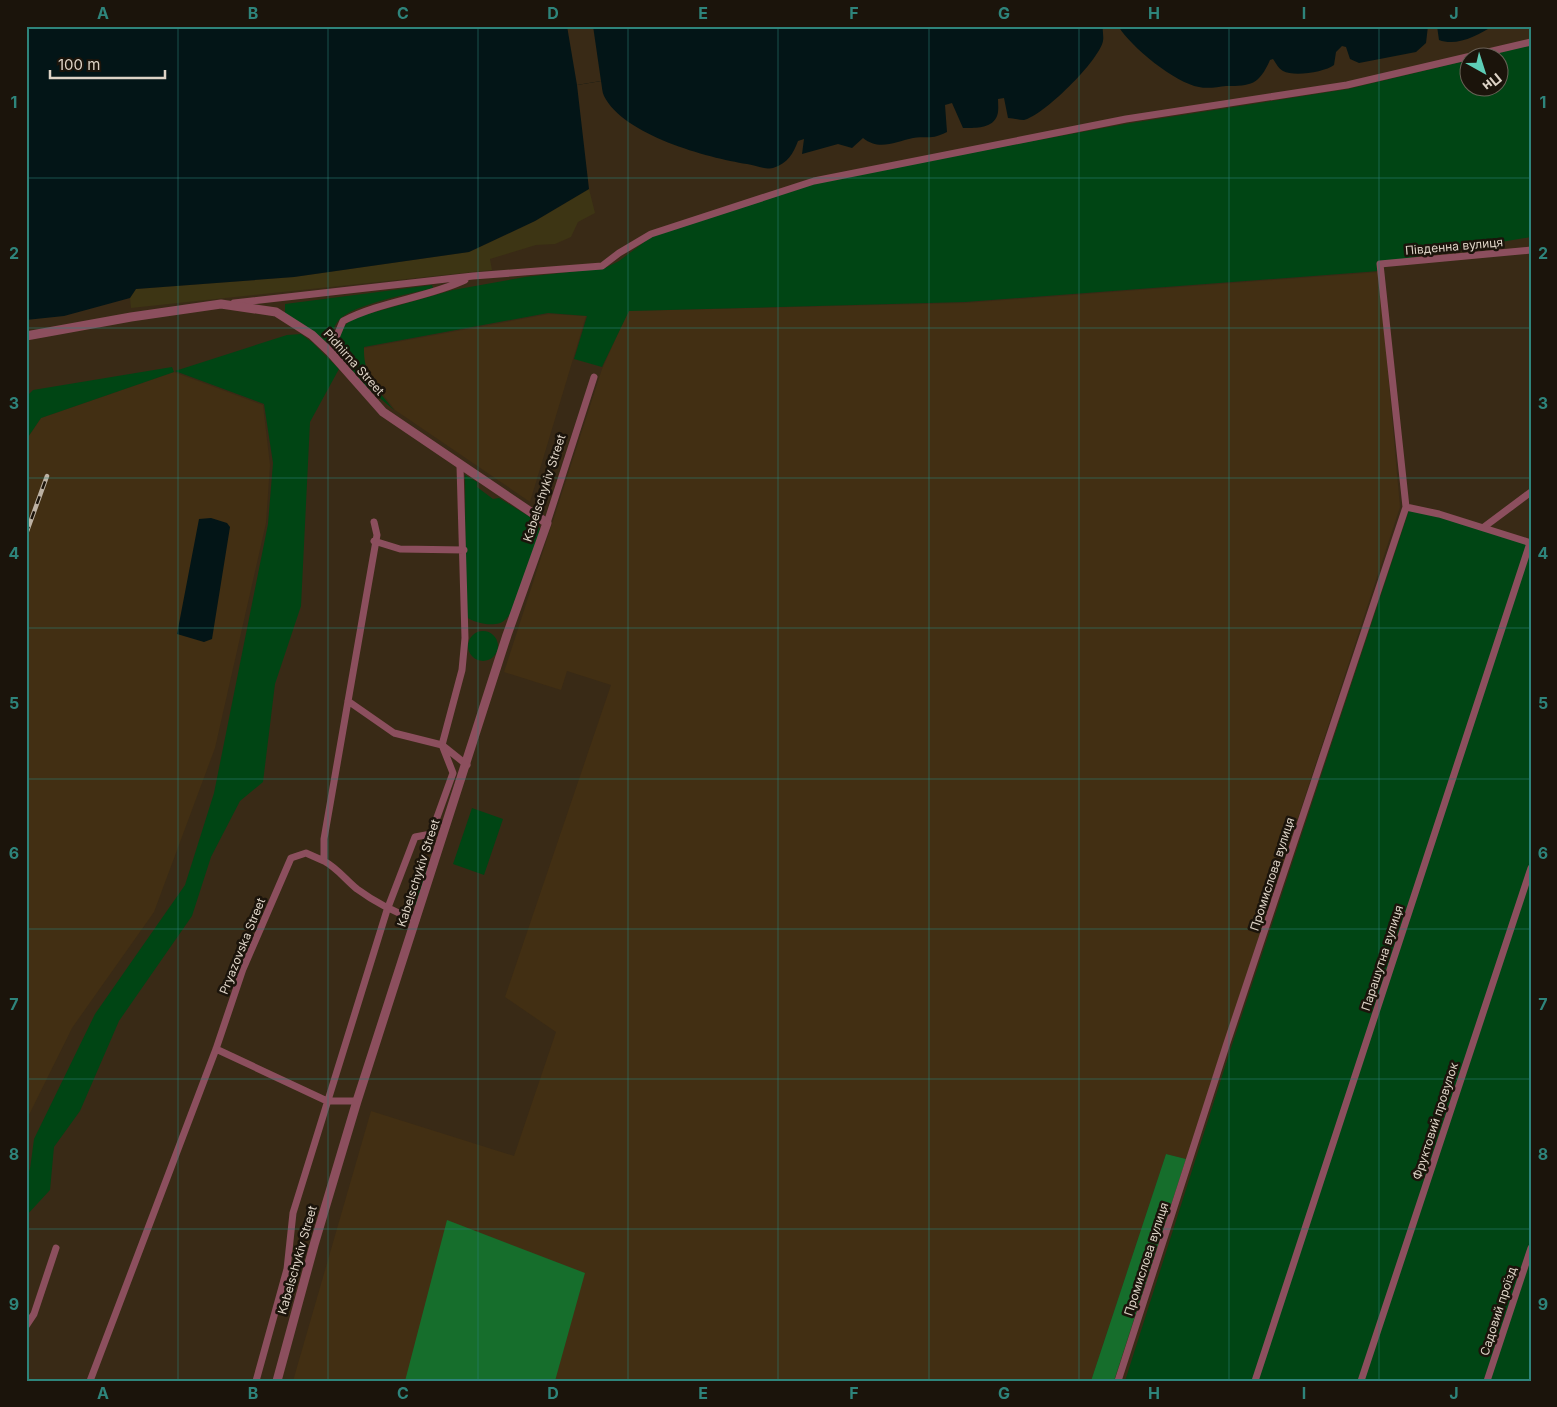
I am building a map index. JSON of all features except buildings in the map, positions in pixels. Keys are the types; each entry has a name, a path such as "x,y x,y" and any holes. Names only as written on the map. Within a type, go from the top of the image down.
{"street":[{"path":"221,304 278,300 473,276 602,266 618,253 651,234 814,181 1126,119 1347,85 1531,42"},
{"name":"Південна вулиця","path":"1406,507 1380,264 1531,250"},
{"path":"330,352 343,320 357,314 452,286 473,276"},
{"name":"Pidhirna Street","path":"26,336 131,317 221,304 276,312 312,335 330,352 383,412 460,466 547,523"},
{"name":"Kabelschykiv Street","path":"277,1381 314,1245 357,1101 467,765 507,636 547,523 594,377"},
{"path":"442,745 462,670 465,638 464,550 460,466"},
{"path":"1484,527 1531,492"},
{"path":"1406,507 1484,527 1530,543"},
{"name":"Промислова вулиця","path":"1118,1381 1232,1027 1406,507"},
{"path":"374,522 377,534 374,540 324,839 324,861 333,866 356,888 388,910 416,920"},
{"path":"374,540 400,549 464,550"},
{"name":"Парашутна вулиця","path":"1255,1381 1530,543"},
{"path":"348,701 394,733 442,745 467,765"},
{"name":"Kabelschykiv Street","path":"256,1381 287,1269 293,1213 388,910 415,837 431,834 452,773 442,745"},
{"name":"Pryazovska Street","path":"90,1381 244,969 291,858 306,853 324,861"},
{"name":"Фруктовий провулок","path":"1361,1381 1531,868"},
{"path":"216,1048 327,1101 357,1101"},
{"path":"26,1326 34,1314 56,1248"},
{"name":"Садовий проїзд","path":"1487,1381 1531,1248"}],"shaded area":[{"path":"26,26 1103,26 1103,41 1092,61 1056,99 1044,109 1024,120 1008,118 1004,98 998,99 998,114 995,120 987,126 963,128 952,103 945,105 947,132 942,134 881,145 869,142 863,138 852,148 838,144 802,154 804,139 798,141 792,154 786,161 770,168 711,156 647,133 614,110 604,96 601,81 577,85 589,189 535,221 469,252 294,277 136,289 130,298 64,316 26,320"},
{"path":"1118,26 1428,26 1426,43 1416,52 1359,63 1350,59 1346,47 1342,46 1336,52 1334,65 1324,70 1302,74 1288,73 1283,71 1273,59 1270,60 1262,75 1253,82 1242,85 1205,88 1178,79 1154,63 1133,44"},
{"path":"1437,26 1493,26 1467,39 1446,42 1439,40"},
{"path":"1379,272 1400,507 1186,1159 1166,1154 1091,1381 293,1381 371,1111 514,1156 556,1032 505,997 611,685 567,671 561,690 504,672 602,369 628,311 965,303"},
{"path":"549,314 586,316 530,502 395,410 375,384 364,364 364,348"},
{"path":"174,372 263,405 270,465 266,523 215,748 154,912 72,1028 26,1121 26,440 41,418"},
{"path":"211,518 227,523 230,527 212,639 204,642 177,634 199,519"}],"green space":[{"path":"1531,45 1531,237 1379,263 1379,271 965,302 629,311 602,367 574,359 587,316 548,313 364,347 366,366 372,382 394,410 359,380 341,355 338,342 342,329 354,318 453,290 525,277 605,268 619,261 651,237 814,182 1125,124 1348,89 1460,62 1460,98 1510,98 1510,50"},
{"path":"432,285 433,288 369,304 346,314 337,322 330,342 327,343 285,313 285,304"},
{"path":"301,334 313,343 339,369 310,422 301,606 275,684 263,782 240,801 211,857 192,916 119,1021 80,1111 54,1147 50,1190 26,1216 26,1177 30,1169 34,1139 95,1014 185,885 214,793 268,524 273,463 264,404 175,371 287,335"},
{"path":"172,367 174,372 41,418 26,440 26,397 33,390"},
{"path":"465,475 477,482 477,487 493,499 499,498 535,520 540,529 516,602 506,619 497,624 480,623 466,617"},
{"path":"1410,507 1531,543 1531,1381 1125,1381 1231,1048"},
{"path":"483,631 493,636 498,646 493,656 483,661 473,656 468,646 473,636"},
{"path":"472,808 503,819 484,875 453,864"},
{"path":"418,866 428,869 416,905 406,902"},
{"path":"1166,1154 1186,1159 1114,1381 1091,1381"},
{"path":"447,1220 585,1273 555,1381 405,1381"}],"sand":[{"path":"589,189 595,213 578,222 571,237 555,244 536,245 490,259 492,270 131,308 130,298 136,289 294,277 469,252 535,221"}],"pier":[{"path":"567,26 593,26 601,81 577,85"}],"railway":[{"path":"26,534 47,476"}]}
